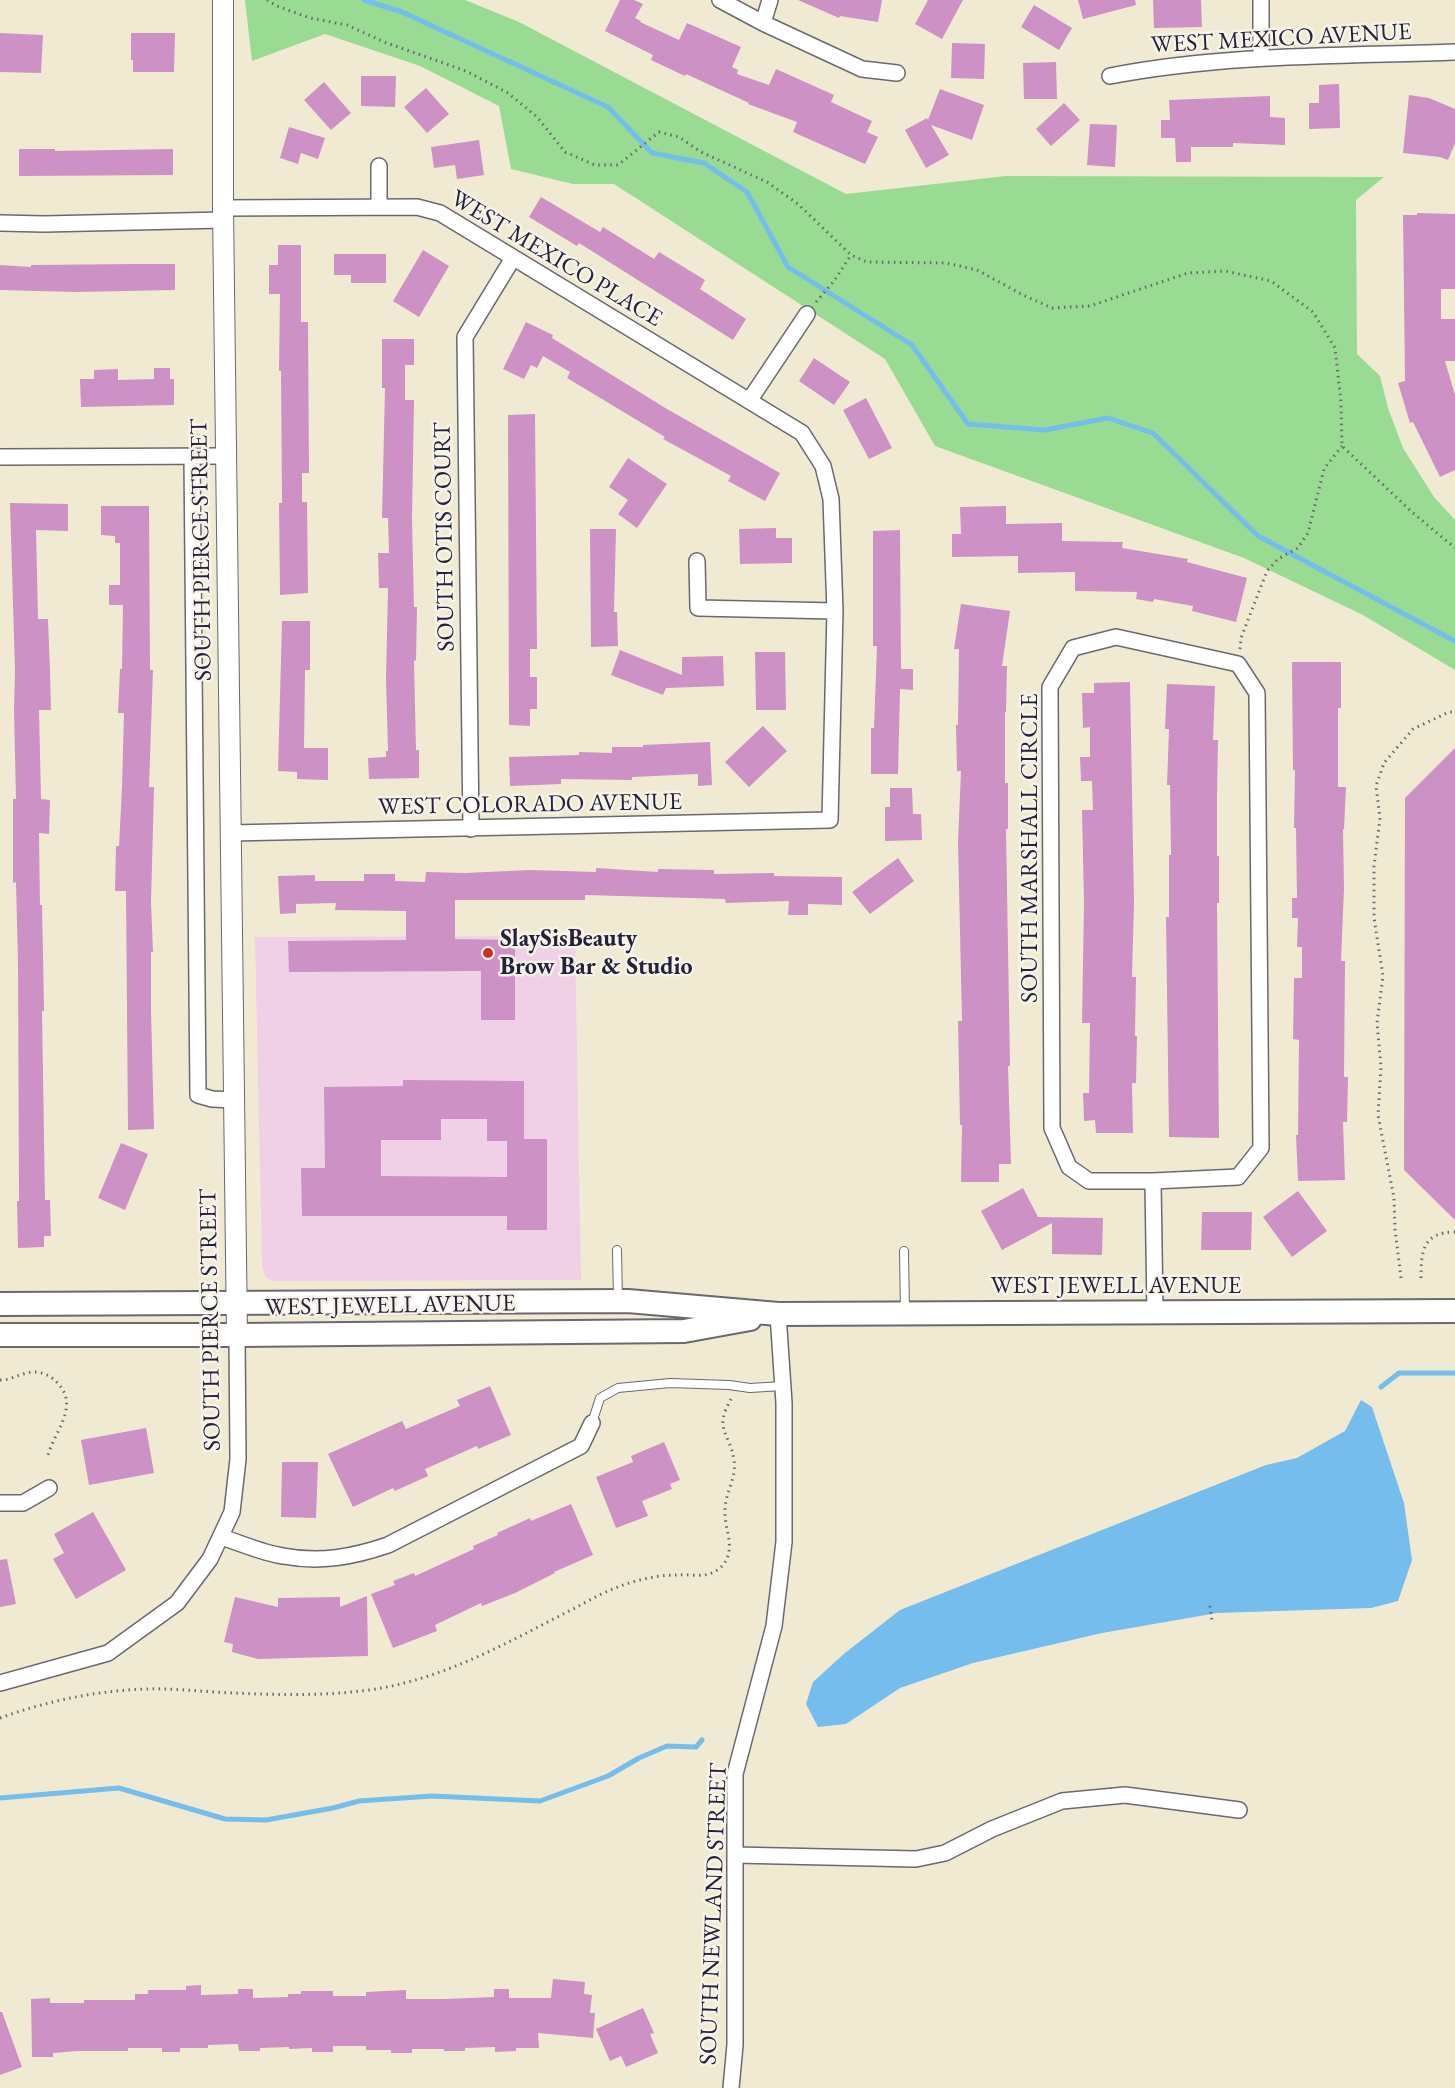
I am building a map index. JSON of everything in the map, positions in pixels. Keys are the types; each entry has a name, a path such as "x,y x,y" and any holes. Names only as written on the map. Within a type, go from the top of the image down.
{"main road":[{"name":"WEST JEWELL AVENUE","path":"0,1304 618,1301 778,1314 1455,1311"},
{"name":"WEST JEWELL AVENUE","path":"0,1335 684,1331 778,1314"}],"street":[{"name":"SOUTH PIERCE STREET","path":"0,1683 108,1653 177,1604 210,1559 232,1512 238,1460 223,0"},
{"path":"720,0 763,23 862,69 897,73"},
{"path":"763,23 770,0"},
{"path":"1261,58 1262,0"},
{"name":"WEST MEXICO AVENUE","path":"1110,76 1151,68 1261,58 1455,52"},
{"path":"379,166 379,207"},
{"name":"WEST MEXICO PLACE","path":"0,223 44,224 379,207 417,207 440,213 802,433 823,466 831,499 835,611"},
{"name":"SOUTH OTIS COURT","path":"471,829 465,337 513,258"},
{"path":"749,401 807,314"},
{"path":"0,457 226,456"},
{"name":"SOUTH PIERCE STREET","path":"192,457 198,1095 212,1099 234,1100"},
{"path":"697,561 698,608 835,611"},
{"name":"WEST COLORADO AVENUE","path":"231,833 830,820 835,611"},
{"name":"SOUTH MARSHALL CIRCLE","path":"1116,637 1238,664 1257,693 1261,1148 1238,1177 1089,1181 1069,1167 1052,1128 1050,687 1073,648 1116,637"},
{"path":"1154,1181 1155,1313"},
{"name":"SOUTH NEWLAND STREET","path":"731,2088 735,2045 735,1774 774,1626 784,1542 783,1386 778,1314"},
{"path":"220,1537 282,1556 325,1559 360,1555 388,1545 581,1446 592,1423"},
{"path":"0,1503 23,1503 50,1488"},
{"path":"735,1856 916,1859 945,1853 992,1829 1062,1801 1125,1795 1239,1810"}],"lane":[{"path":"617,1250 618,1301"},
{"path":"904,1251 905,1314"},
{"path":"592,1423 600,1398 618,1388 670,1383 750,1388 783,1386"}],"path":[{"path":"267,0 310,18 347,25 384,42 466,71 508,93 537,117 565,152 595,165 618,165 659,132 679,137 701,152 767,182 798,204 850,255 867,262 946,263 977,270 1052,308 1090,306 1188,273 1226,271 1271,281 1313,312 1335,348 1341,402 1342,446 1324,469 1308,533 1298,548 1278,559 1267,571 1241,638 1238,664"},
{"path":"807,314 834,281 850,255"},
{"path":"1342,446 1413,513 1455,548"},
{"path":"1401,1278 1394,1198 1378,1116 1381,1067 1377,1023 1383,976 1374,918 1374,866 1380,818 1376,786 1384,764 1413,729 1449,712 1455,712"},
{"path":"1421,1278 1423,1249 1430,1239 1443,1232 1455,1232"},
{"path":"0,1380 37,1372 47,1375 63,1390 66,1399 65,1417 52,1441 48,1455"},
{"path":"0,1718 64,1698 115,1691 179,1689 232,1693 332,1693 400,1685 430,1677 476,1658 612,1589 653,1578 712,1573 729,1556 730,1547 724,1509 734,1471 734,1459 727,1440 723,1416 735,1392 742,1387"},
{"path":"1210,1606 1212,1621"}],"shaded area":[{"path":"575,936 581,1280 272,1281 265,1276 262,1265 255,937"}],"green space":[{"path":"245,0 465,0 519,22 846,194 1006,176 1384,177 1356,200 1357,354 1380,376 1388,408 1403,448 1434,497 1455,520 1455,670 1363,615 1244,558 935,446 885,359 614,184 573,184 511,169 499,106 420,66 325,34 252,61"}],"water":[{"path":"1361,1400 1372,1407 1404,1503 1412,1560 1398,1601 1371,1608 1217,1613 1102,1633 973,1663 900,1688 846,1724 818,1727 806,1704 813,1682 845,1653 900,1610 1266,1465 1297,1458 1345,1431"}],"building":[{"path":"620,0 634,0 643,4 635,18 679,40 687,23 741,47 732,67 738,70 737,74 769,85 776,69 834,95 831,102 872,121 867,132 878,137 865,164 793,132 797,122 748,104 651,60 653,55 605,31"},
{"path":"798,0 882,0 878,22 840,16 839,18"},
{"path":"928,0 963,0 942,39 915,24"},
{"path":"1078,0 1135,0 1136,5 1083,19"},
{"path":"1153,0 1201,0 1202,27 1154,28"},
{"path":"1034,5 1072,28 1059,50 1021,27"},
{"path":"0,33 43,35 41,73 0,72"},
{"path":"131,33 175,33 174,72 133,72"},
{"path":"952,43 985,44 984,79 951,78"},
{"path":"1056,62 1057,99 1024,99 1023,63"},
{"path":"361,76 396,76 395,107 361,106"},
{"path":"324,82 351,113 331,130 304,100"},
{"path":"1339,84 1340,128 1309,129 1309,103 1319,103 1319,85"},
{"path":"426,88 449,114 427,133 404,107"},
{"path":"940,89 984,105 972,140 931,125 949,155 926,168 905,130 927,118 928,120"},
{"path":"1409,95 1429,98 1455,109 1455,143 1448,160 1403,153"},
{"path":"1270,96 1270,117 1285,118 1285,145 1233,143 1233,147 1191,147 1191,162 1176,162 1175,138 1161,138 1161,120 1170,120 1169,100"},
{"path":"1064,103 1080,120 1051,146 1036,129"},
{"path":"1090,124 1117,125 1115,167 1087,165"},
{"path":"289,127 325,138 318,159 301,153 298,164 280,158"},
{"path":"479,140 484,175 457,179 455,165 434,168 431,147"},
{"path":"19,149 55,149 55,151 173,149 173,175 19,176"},
{"path":"541,197 600,232 603,227 654,259 659,252 705,280 700,289 746,319 733,340 579,243 577,246 529,217"},
{"path":"1417,213 1455,214 1455,289 1441,289 1441,319 1455,319 1455,361 1445,361 1455,395 1455,470 1440,477 1413,422 1410,423 1398,383 1405,381 1403,215 1417,215"},
{"path":"278,245 301,245 301,322 308,322 309,473 302,473 302,502 307,502 308,593 280,595 279,503 282,503 280,294 269,294 269,265 278,265"},
{"path":"423,250 449,266 419,317 393,301"},
{"path":"334,254 386,254 386,283 351,283 351,275 334,275"},
{"path":"175,264 175,290 76,292 0,290 0,265 31,267 31,265"},
{"path":"526,322 553,335 552,338 667,409 780,473 765,501 728,481 731,476 663,439 665,437 567,378 570,372 543,356 537,368 531,365 524,379 503,369"},
{"path":"382,339 414,339 414,365 405,365 405,400 414,400 412,519 414,607 417,607 416,661 414,660 416,750 419,750 419,778 369,779 368,758 386,757 386,751 388,751 386,678 388,588 379,588 378,553 389,553 388,518 382,518 385,388 382,388"},
{"path":"814,358 850,382 834,405 799,381"},
{"path":"154,368 170,368 170,379 174,379 174,405 81,407 80,379 94,379 94,370 118,369 118,380 154,379"},
{"path":"866,398 892,448 869,459 843,410"},
{"path":"535,414 537,649 530,649 530,677 537,677 537,709 530,709 530,726 509,725 508,415"},
{"path":"628,458 667,484 637,528 618,514 628,500 609,487"},
{"path":"10,503 68,504 68,531 36,530 38,619 48,619 51,710 39,710 41,799 50,800 49,834 39,833 44,1011 42,1011 45,1200 50,1200 51,1236 44,1236 44,1247 18,1248 18,963 16,882 13,883 13,799 16,799 15,671"},
{"path":"101,506 149,506 150,670 153,670 149,787 154,787 151,1009 154,1129 128,1130 126,891 115,891 116,846 119,846 122,787 124,713 118,713 120,669 122,669 123,605 109,605 109,585 120,585 120,543 115,543 115,536 101,535"},
{"path":"1006,506 1006,524 1062,523 1062,541 1123,542 1122,548 1188,559 1187,562 1247,578 1236,622 1192,611 1193,606 1154,599 1153,602 1136,599 1137,592 1075,591 1075,572 1018,573 1018,556 952,557 952,534 961,534 960,507"},
{"path":"776,528 776,538 792,538 792,563 740,564 739,529"},
{"path":"590,529 616,529 614,612 617,612 618,646 591,647"},
{"path":"900,530 901,669 913,669 913,690 900,689 898,774 871,774 871,728 874,728 877,646 873,646 873,531"},
{"path":"961,604 1010,611 1002,666 1007,666 1005,783 1008,783 1008,829 1006,829 1011,1164 999,1164 999,1182 961,1182 962,1125 960,1125 958,1021 962,1021 958,842 961,771 957,771 956,725 958,725 959,649 954,649"},
{"path":"282,621 310,621 310,670 305,670 304,748 328,748 328,780 297,779 297,772 278,771"},
{"path":"620,650 682,675 682,657 723,656 724,686 666,688 663,695 611,675"},
{"path":"755,652 785,652 786,710 756,710"},
{"path":"1292,662 1341,662 1341,708 1338,708 1338,787 1346,787 1341,961 1345,961 1344,1077 1348,1077 1347,1122 1343,1122 1345,1180 1298,1181 1296,1135 1298,1135 1299,1040 1293,1039 1294,978 1302,978 1302,947 1297,947 1298,918 1292,918 1292,898 1297,898"},
{"path":"1130,682 1134,903 1132,977 1136,977 1135,1036 1137,1036 1136,1083 1132,1083 1133,1133 1096,1133 1095,1120 1084,1121 1083,1093 1089,1093 1090,1023 1082,1023 1084,903 1082,810 1093,810 1092,781 1081,781 1080,757 1090,757 1090,727 1083,728 1082,693 1094,693 1094,683"},
{"path":"1167,684 1215,686 1213,740 1218,740 1219,1138 1169,1137 1166,917 1169,917 1169,855 1171,855 1170,785 1167,785 1169,729 1165,729"},
{"path":"763,726 787,751 749,787 725,762"},
{"path":"710,742 712,785 698,786 698,774 632,777 632,780 561,779 561,784 510,786 509,757 579,755 579,752 612,753 612,747"},
{"path":"1455,748 1455,1220 1404,1170 1405,798"},
{"path":"890,788 912,788 913,814 921,814 922,840 885,841 885,807 890,807"},
{"path":"898,858 914,881 870,914 852,892"},
{"path":"596,868 658,872 658,869 714,870 714,874 774,873 774,876 842,877 842,905 808,904 808,915 788,915 789,901 726,903 725,899 585,895 585,900 455,900 455,939 515,940 515,1020 481,1020 481,971 289,972 288,941 406,940 406,911 335,910 336,903 296,904 296,913 280,914 278,876 315,875 315,881 364,881 364,874 395,874 395,881 425,882 426,872 530,870 596,872"},
{"path":"403,1080 524,1081 524,1139 547,1139 547,1230 507,1230 507,1216 302,1216 301,1168 325,1168 324,1087 403,1086","holes":["441,1119 487,1119 487,1141 507,1141 507,1177 381,1176 381,1140 441,1140"]},
{"path":"121,1143 148,1154 125,1210 98,1198"},
{"path":"1023,1188 1038,1217 1103,1218 1102,1255 1052,1254 1052,1223 1002,1250 981,1211"},
{"path":"1298,1191 1327,1231 1292,1257 1263,1217"},
{"path":"1202,1212 1252,1212 1251,1250 1201,1250"},
{"path":"490,1386 511,1435 478,1449 477,1446 425,1469 428,1476 395,1491 393,1488 353,1507 328,1454 402,1421 406,1429 460,1406 457,1400"},
{"path":"146,1428 154,1473 89,1485 81,1440"},
{"path":"664,1442 680,1480 670,1484 672,1489 642,1501 648,1516 616,1528 596,1477 633,1462 631,1456"},
{"path":"282,1462 318,1462 316,1518 281,1517"},
{"path":"571,1504 593,1555 515,1593 482,1606 481,1603 435,1625 437,1631 393,1648 371,1594 395,1585 393,1581 414,1573 415,1576 474,1549 473,1546 530,1518 531,1521"},
{"path":"93,1512 126,1570 76,1599 53,1559 64,1553 54,1534"},
{"path":"7,1559 16,1604 0,1607 0,1560"},
{"path":"367,1596 368,1656 258,1659 232,1652 233,1644 224,1642 235,1597 278,1607 278,1598 340,1597 340,1607"},
{"path":"553,1979 585,1982 584,1994 592,1995 590,2013 595,2013 593,2038 538,2033 539,2048 516,2048 516,2051 495,2052 495,2047 465,2048 465,2051 412,2049 412,2053 391,2053 391,2050 366,2050 366,2046 333,2046 333,2052 312,2052 312,2048 289,2049 289,2047 239,2051 238,2044 208,2045 208,2048 180,2048 180,2052 162,2052 162,2048 128,2048 128,2051 77,2051 53,2053 53,2057 32,2057 31,1999 50,1998 50,2003 135,2000 135,1994 148,1994 148,1990 186,1990 186,1986 201,1985 201,1995 238,1994 238,1989 253,1989 253,1998 288,1997 288,1994 301,1994 301,1991 333,1991 333,1996 366,1996 366,1992 406,1990 406,1999 444,1999 494,1997 494,1989 509,1989 509,1998 551,1998"},
{"path":"643,2008 654,2033 650,2034 658,2053 626,2067 621,2056 610,2061 596,2029"},
{"path":"0,2012 2,2012 22,2067 0,2075"}],"waterway":[{"path":"364,0 402,12 608,107 652,153 704,163 747,192 788,267 912,345 968,424 1045,430 1108,418 1153,433 1258,536 1455,641"},
{"path":"1381,1387 1399,1373 1455,1373"},
{"path":"0,1798 119,1788 225,1819 266,1820 359,1801 432,1796 540,1801 608,1776 639,1758 667,1746 696,1747 702,1740"}],"place":[{"name":"SlaySisBeauty Brow Bar & Studio","path":"488,953"}]}
